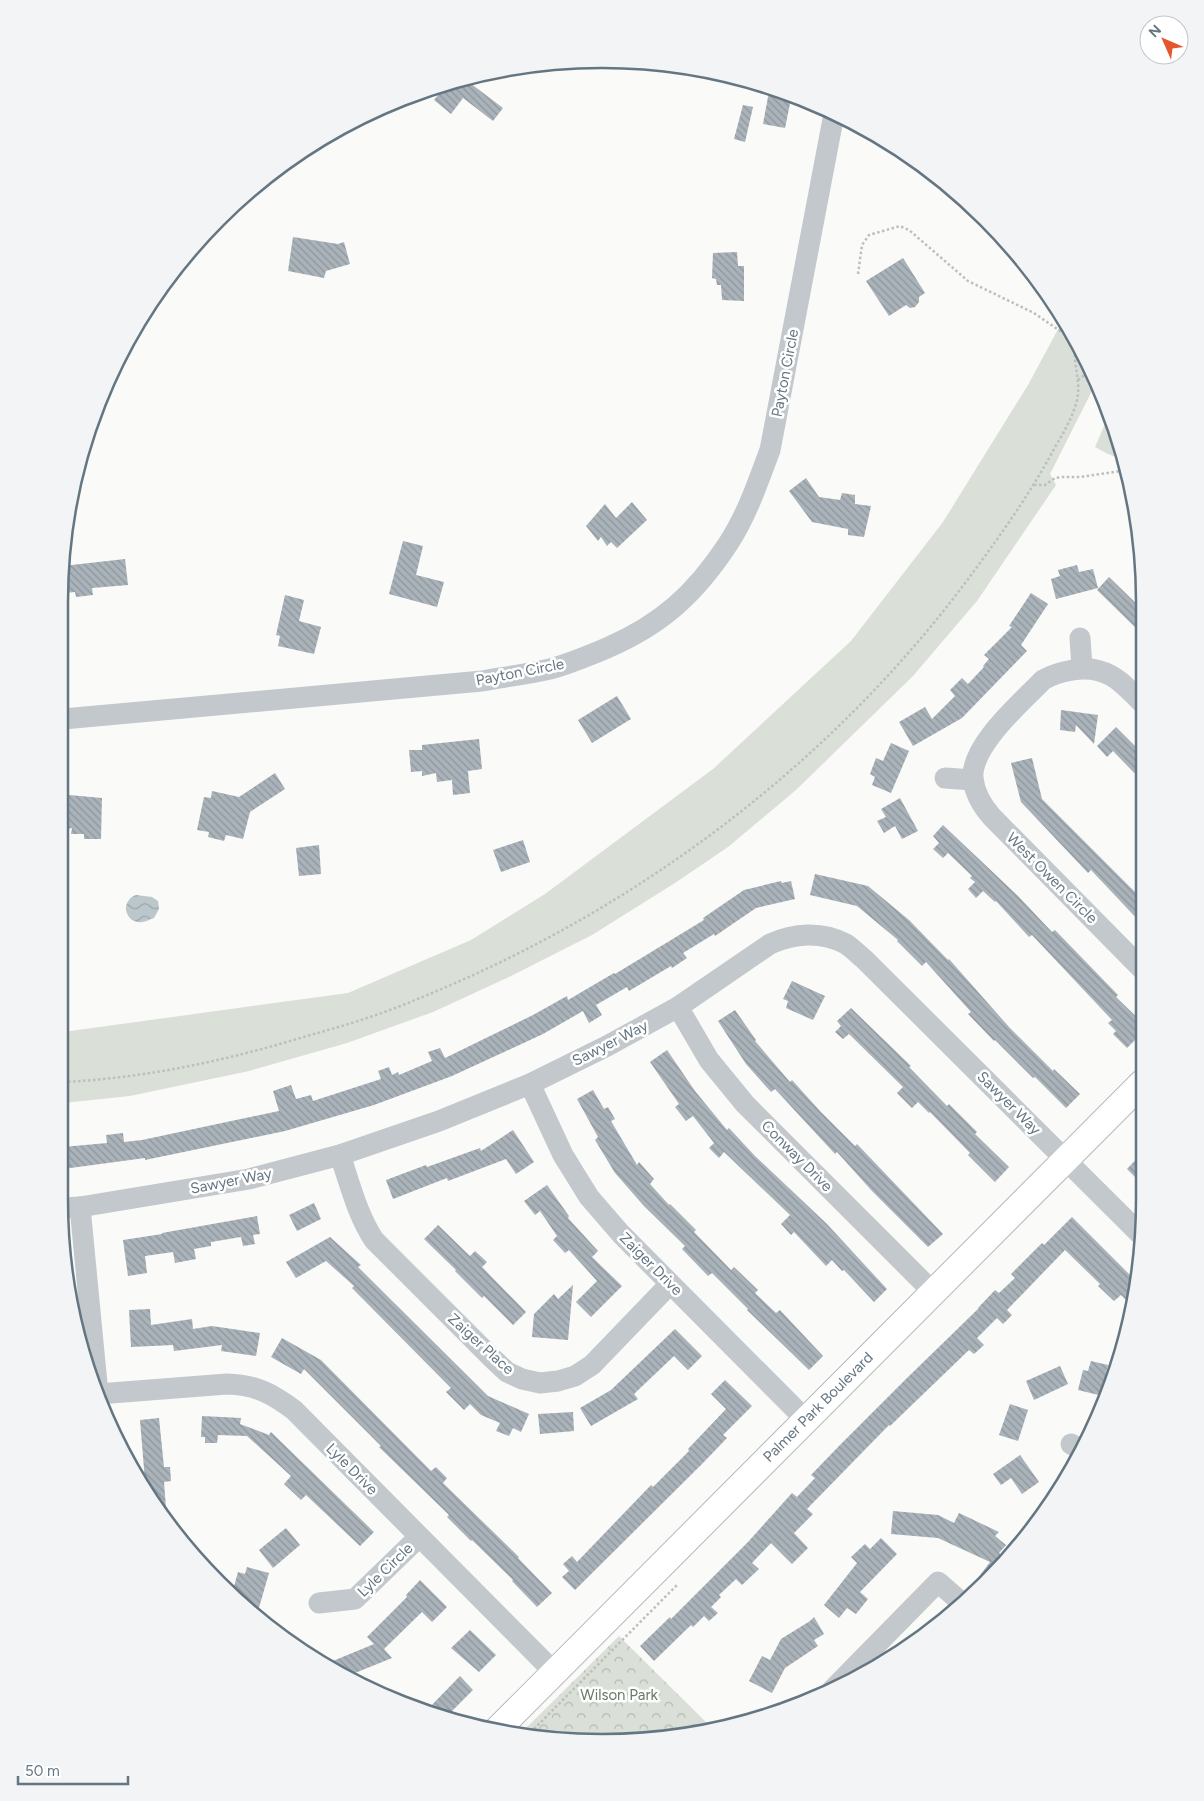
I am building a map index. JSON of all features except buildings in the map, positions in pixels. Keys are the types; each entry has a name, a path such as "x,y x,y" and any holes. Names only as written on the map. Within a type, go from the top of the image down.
{"main road":[{"name":"Palmer Park Boulevard","path":"503,1724 1136,1089"}],"street":[{"name":"Payton Circle","path":"68,719 482,681 551,669 593,654 634,636 662,617 686,597 708,572 729,542 750,500 770,450 833,120"},
{"path":"1080,638 1082,668"},
{"path":"945,778 973,780 974,766 988,737 1043,680 1054,673 1094,668 1122,683 1136,697"},
{"name":"West Owen Circle","path":"973,780 982,805 992,818 1136,963"},
{"name":"Sawyer Way","path":"72,1207 248,1179 340,1155 439,1121 530,1084 607,1046 678,1007 770,944 784,938 803,935 832,939 846,945 864,959 1135,1229"},
{"name":"Conway Drive","path":"678,1007 709,1060 745,1104 933,1292"},
{"name":"Zaiger Drive","path":"530,1084 563,1155 589,1197 621,1234 806,1420"},
{"name":"Zaiger Place","path":"340,1155 358,1210 374,1240 493,1359 507,1372 522,1379 540,1384 575,1376 592,1365 670,1284"},
{"path":"72,1207 94,1363"},
{"name":"Lyle Drive","path":"104,1394 245,1384 262,1389 275,1396 294,1410 554,1672"},
{"name":"Lyle Circle","path":"319,1603 354,1600 419,1538"},
{"path":"850,1672 938,1582 957,1598"}],"path":[{"path":"858,274 862,245 869,235 900,226 908,230 968,281 1034,313 1063,332"},
{"path":"68,1082 118,1078 215,1061 277,1046 412,1002 480,972 600,910 732,819 787,773 842,723 900,662 979,564 1034,485 1075,407 1079,395 1074,353"},
{"path":"1078,380 1085,374"},
{"path":"1034,485 1045,485 1056,478 1062,477 1080,477 1120,471"},
{"path":"535,1729 678,1584"}],"green space":[{"path":"1060,326 1093,390 1050,474 1056,485 977,601 913,676 796,790 728,847 592,935 511,976 433,1012 347,1043 249,1071 130,1096 68,1102 68,1031 348,993 471,940 545,894 713,769 851,641 943,522 1028,385"},
{"path":"1105,423 1116,457 1095,447"},
{"name":"Wilson Park","path":"619,1636 707,1723 672,1729 602,1734 526,1728"}],"water":[{"path":"136,895 152,897 158,901 159,909 154,918 145,922 138,922 128,915 126,911 127,904"}]}
